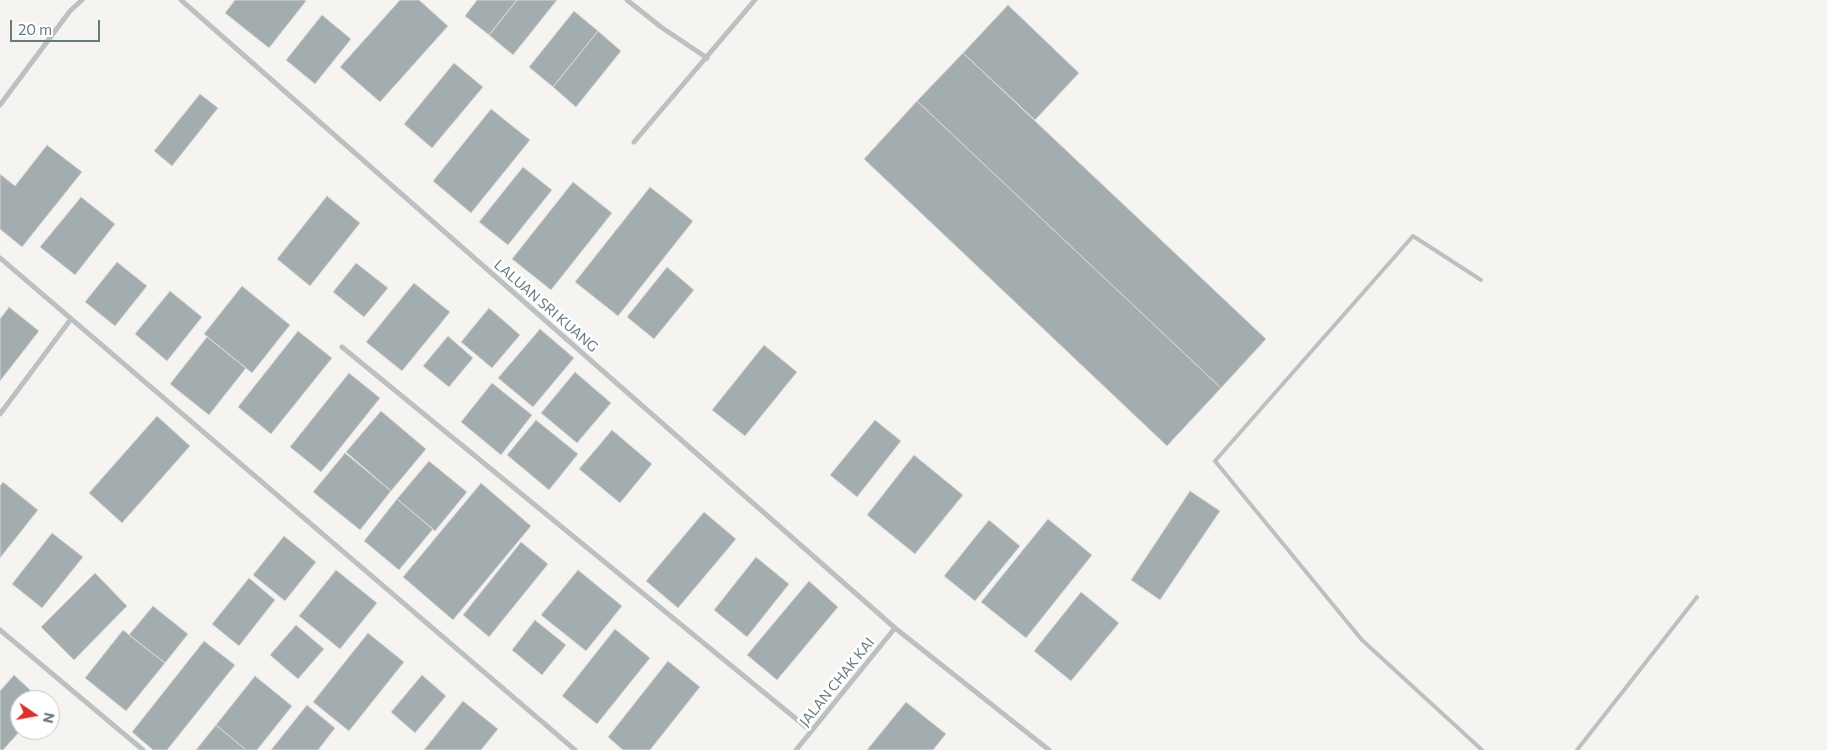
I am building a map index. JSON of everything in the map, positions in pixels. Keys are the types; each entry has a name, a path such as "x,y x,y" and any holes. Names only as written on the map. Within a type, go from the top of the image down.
{"street":[{"path":"0,105 70,11 82,0"},
{"name":"LALUAN SRI KUANG","path":"181,0 895,628 1049,750"},
{"path":"627,0 661,27 707,58"},
{"path":"634,142 756,0"},
{"path":"0,258 575,750"},
{"path":"0,414 71,319"},
{"path":"342,347 811,731"},
{"name":"JALAN CHAK KAI","path":"796,750 895,628"},
{"path":"0,630 144,750"}],"lane":[{"path":"1481,280 1413,236 1215,461 1362,640 1482,750"},
{"path":"1577,750 1697,597"}],"building":[{"path":"235,0 306,1 269,48 225,13"},
{"path":"400,0 419,0 448,26 380,102 340,67"},
{"path":"477,0 517,0 489,35 465,16"},
{"path":"517,0 557,0 513,55 489,35"},
{"path":"1008,5 1079,73 1035,120 963,53"},
{"path":"574,11 598,31 553,87 529,67"},
{"path":"322,15 351,39 315,84 286,60"},
{"path":"598,31 621,51 576,107 553,87"},
{"path":"963,53 1266,339 1221,388 917,101"},
{"path":"454,63 483,87 432,148 404,124"},
{"path":"200,94 218,108 172,166 154,151"},
{"path":"917,101 1221,388 1167,446 864,159"},
{"path":"491,109 530,140 471,213 433,181"},
{"path":"47,145 82,172 22,247 0,229 0,174 15,186"},
{"path":"523,167 552,190 508,245 479,222"},
{"path":"573,182 612,213 551,290 512,259"},
{"path":"650,187 693,221 618,316 575,282"},
{"path":"327,196 360,223 310,286 277,259"},
{"path":"81,197 115,224 75,275 40,247"},
{"path":"117,262 147,286 115,326 85,302"},
{"path":"356,263 388,288 364,317 333,292"},
{"path":"667,267 694,290 654,339 627,317"},
{"path":"414,283 450,312 402,371 366,342"},
{"path":"242,286 290,325 252,373 204,334"},
{"path":"170,291 202,317 167,361 135,334"},
{"path":"9,307 39,331 0,381 0,319"},
{"path":"489,308 520,335 492,368 461,342"},
{"path":"540,329 574,358 533,407 498,378"},
{"path":"298,331 332,358 271,434 238,407"},
{"path":"448,336 473,358 449,387 423,366"},
{"path":"207,337 246,368 209,415 170,384"},
{"path":"764,345 797,372 745,436 712,410"},
{"path":"575,372 611,403 577,443 541,413"},
{"path":"349,373 380,398 321,472 290,447"},
{"path":"492,383 532,415 501,455 461,422"},
{"path":"381,411 426,449 391,491 346,452"},
{"path":"157,416 190,446 122,523 89,493"},
{"path":"536,420 578,454 549,490 507,455"},
{"path":"875,420 901,441 857,497 830,475"},
{"path":"612,430 652,464 620,503 579,469"},
{"path":"345,453 391,491 360,530 313,492"},
{"path":"914,455 963,495 915,554 867,515"},
{"path":"429,461 467,492 435,531 397,499"},
{"path":"3,482 38,510 0,558 0,486"},
{"path":"481,483 531,526 453,620 403,577"},
{"path":"1190,491 1220,511 1160,600 1131,580"},
{"path":"397,499 433,529 399,570 364,541"},
{"path":"704,512 736,539 678,608 646,581"},
{"path":"1048,519 1092,555 1026,638 981,602"},
{"path":"989,520 1020,546 975,601 944,576"},
{"path":"52,533 83,557 42,608 12,584"},
{"path":"284,536 316,562 285,601 253,575"},
{"path":"521,542 548,564 489,637 463,615"},
{"path":"756,557 789,584 747,637 714,610"},
{"path":"336,570 377,603 340,649 299,616"},
{"path":"578,570 622,606 586,651 541,615"},
{"path":"95,573 127,606 74,660 41,627"},
{"path":"249,578 275,600 239,646 212,624"},
{"path":"809,581 838,607 777,680 747,655"},
{"path":"1081,592 1119,623 1071,681 1034,651"},
{"path":"153,606 188,634 165,663 129,635"},
{"path":"535,620 566,645 542,675 512,650"},
{"path":"296,625 324,649 298,679 270,655"},
{"path":"615,629 650,658 597,724 562,696"},
{"path":"123,630 165,663 126,711 85,678"},
{"path":"368,633 404,662 349,731 313,702"},
{"path":"204,641 235,665 167,750 153,750 132,732"},
{"path":"668,661 700,687 650,750 623,750 608,737"},
{"path":"14,675 30,690 10,690 10,740 12,740 3,750 0,750 0,691"},
{"path":"422,675 446,696 415,733 391,712"},
{"path":"255,676 292,706 257,750 246,750 216,725"},
{"path":"463,701 498,729 481,750 424,750"},
{"path":"906,702 946,734 933,750 867,750"},
{"path":"307,705 335,728 318,750 271,750"},
{"path":"216,725 246,750 196,750"}]}
